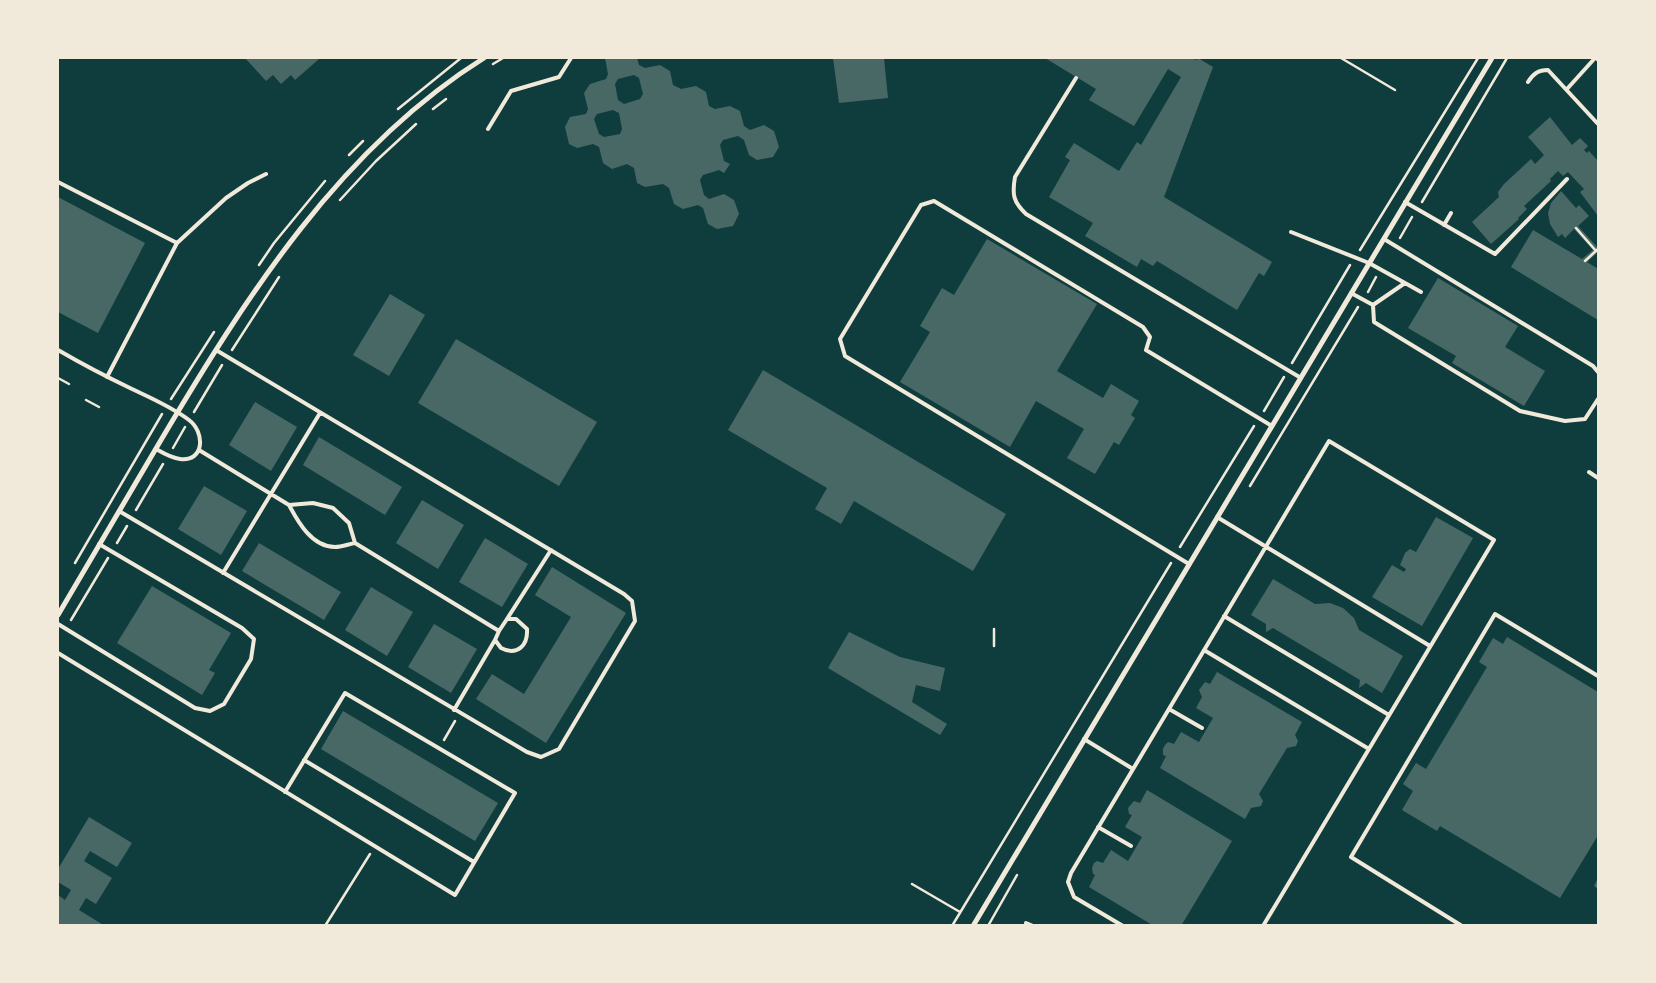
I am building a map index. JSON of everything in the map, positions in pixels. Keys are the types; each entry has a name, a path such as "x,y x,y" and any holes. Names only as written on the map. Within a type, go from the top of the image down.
{"street":[{"path":"58,615 216,350 319,204 408,113 484,58"},
{"path":"973,926 1492,58"}],"lane":[{"path":"488,129 510,91 559,77 571,58"},
{"path":"1567,90 1597,58"},
{"path":"1528,82 1532,75 1541,70 1548,70 1598,124"},
{"path":"1076,78 1015,178 1012,190 1015,204 1026,214 1300,378"},
{"path":"107,377 177,243 226,198 248,183 266,174"},
{"path":"1405,202 1495,254 1567,179"},
{"path":"58,182 177,243"},
{"path":"1189,564 845,356 840,339 921,205 934,201 1143,327 1150,337 1146,350 1272,426"},
{"path":"1444,225 1451,213"},
{"path":"1292,232 1369,263 1421,292"},
{"path":"1384,239 1594,366 1598,372"},
{"path":"1373,305 1404,283"},
{"path":"1351,292 1373,305"},
{"path":"1373,305 1374,322 1520,411 1565,421 1585,419 1598,400"},
{"path":"58,350 178,413 190,420 199,430 202,440 199,450 192,458 182,460 168,456 156,449"},
{"path":"119,511 527,752 541,757 552,754 559,749 635,621 632,601 624,594 216,350"},
{"path":"223,574 320,413"},
{"path":"1123,926 1074,897 1068,882 1070,873 1328,442 1494,540 1263,926"},
{"path":"199,450 290,505 299,524 315,540 334,547 355,543"},
{"path":"1589,472 1598,478"},
{"path":"290,505 313,503 333,508 349,523 355,543 499,631"},
{"path":"1217,517 1265,548 1430,646"},
{"path":"58,624 195,708 210,711 224,704 251,659 254,639 242,628 99,544"},
{"path":"454,710 499,631 551,550"},
{"path":"1462,926 1351,857 1495,614 1598,676"},
{"path":"1224,616 1389,715"},
{"path":"495,640 501,648 514,652 522,648 528,639 527,629 522,622 516,619 507,619"},
{"path":"1204,650 1368,749"},
{"path":"58,653 285,792 455,895 515,794 345,693 285,792"},
{"path":"1169,709 1202,728"},
{"path":"1084,739 1133,769"},
{"path":"304,760 474,862"},
{"path":"1098,827 1131,846"},
{"path":"1026,923 1033,926"}],"path":[{"path":"488,68 503,58"},
{"path":"1341,58 1395,90"},
{"path":"952,926 1355,257 1478,58"},
{"path":"1395,245 1507,58"},
{"path":"432,110 453,93"},
{"path":"335,206 376,161 419,121"},
{"path":"1576,228 1597,250 1585,261"},
{"path":"1247,490 1381,270"},
{"path":"66,629 227,358 282,273"},
{"path":"58,378 69,384"},
{"path":"86,400 99,407"},
{"path":"994,629 994,646"},
{"path":"439,748 460,713"},
{"path":"325,926 374,846"},
{"path":"988,926 1019,872"},
{"path":"912,884 960,912"}],"building":[{"path":"245,58 319,59 295,80 291,75 281,84 273,75 266,81"},
{"path":"605,58 637,58 639,65 645,68 660,65 670,71 673,85 681,89 696,86 706,92 709,106 715,109 730,106 740,111 744,126 750,130 764,125 774,131 779,147 773,157 757,160 749,155 744,140 738,136 723,140 720,145 724,161 730,164 724,173 719,170 703,175 700,180 704,195 709,199 724,194 734,200 739,214 733,226 717,229 708,224 703,208 698,205 683,209 674,204 669,188 663,184 645,187 637,183 634,168 627,164 612,169 603,163 599,147 593,144 577,148 569,144 565,127 570,117 586,114 588,109 584,93 590,84 606,79 608,74","holes":["634,75 639,78 643,94 640,99 624,104 618,100 615,84 618,79","613,110 619,113 622,129 620,134 604,137 599,134 594,119 597,114"]},
{"path":"833,58 884,58 888,98 839,103"},
{"path":"1045,58 1192,58 1197,60 1198,58 1213,67 1164,197 1272,262 1264,276 1259,273 1237,310 1157,261 1153,266 1141,259 1137,267 1085,236 1093,223 1049,197 1070,160 1065,157 1074,143 1119,171 1137,142 1141,145 1181,77 1168,69 1134,126 1089,100 1096,89"},
{"path":"1550,117 1572,145 1580,138 1588,146 1584,150 1587,153 1589,151 1598,161 1598,216 1580,192 1584,189 1568,172 1563,176 1558,171 1550,179 1551,181 1524,206 1527,209 1519,219 1491,244 1472,222 1499,197 1498,192 1504,184 1531,159 1535,164 1544,155 1528,137"},
{"path":"1561,191 1576,208 1579,205 1589,216 1578,226 1597,247 1598,245 1598,252 1587,262 1598,269 1598,320 1511,267 1533,230 1582,259 1593,250 1574,229 1565,238 1562,234 1558,237 1550,224 1548,213 1551,203"},
{"path":"58,197 145,243 98,333 58,312"},
{"path":"987,239 1097,304 1057,371 1103,398 1111,384 1139,401 1131,415 1135,418 1119,445 1114,442 1095,474 1067,458 1084,429 1036,401 1010,447 900,382 930,332 920,326 942,288 954,295"},
{"path":"1438,278 1518,326 1505,347 1545,371 1524,406 1452,363 1456,356 1408,328"},
{"path":"390,294 425,315 389,376 353,355"},
{"path":"456,339 597,422 559,486 418,403"},
{"path":"763,370 1006,514 973,571 854,501 841,524 815,509 827,488 728,430"},
{"path":"255,402 297,427 271,471 229,445"},
{"path":"319,437 402,487 385,515 303,465"},
{"path":"204,486 247,511 221,555 178,529"},
{"path":"422,500 464,525 438,569 396,543"},
{"path":"1436,517 1473,538 1422,626 1372,597 1392,565 1404,572 1406,569 1400,565 1405,553 1410,549 1416,552"},
{"path":"485,538 528,564 502,607 459,582"},
{"path":"259,543 341,592 324,620 242,571"},
{"path":"552,567 626,613 546,743 476,699 492,674 524,694 571,617 535,595"},
{"path":"1273,579 1315,604 1330,603 1343,608 1354,618 1359,630 1403,656 1382,693 1366,683 1359,688 1360,680 1273,628 1266,632 1266,624 1251,615"},
{"path":"152,586 231,633 209,670 215,673 202,695 117,643"},
{"path":"371,587 413,612 387,656 345,630"},
{"path":"434,624 477,649 451,693 408,667"},
{"path":"849,632 900,657 945,668 940,691 916,685 912,702 947,724 940,735 828,668"},
{"path":"1507,637 1598,692 1598,837 1560,898 1440,826 1437,831 1402,810 1413,791 1403,784 1416,763 1426,769 1487,667 1479,662 1493,638 1503,644"},
{"path":"1217,672 1302,722 1295,735 1298,741 1296,746 1287,748 1259,794 1263,801 1261,806 1251,808 1245,819 1160,768 1166,756 1163,755 1165,745 1168,742 1174,744 1181,732 1199,742 1213,718 1196,708 1202,697 1199,690 1205,682 1210,684"},
{"path":"343,711 498,803 475,841 321,749"},
{"path":"1147,790 1232,841 1181,926 1154,926 1089,887 1095,875 1092,868 1094,863 1097,861 1103,863 1111,850 1128,861 1142,837 1125,827 1132,815 1129,814 1128,808 1134,801 1140,803"},
{"path":"89,817 132,843 117,867 90,851 84,861 112,878 96,904 86,898 79,910 105,926 58,926 58,895 65,900 71,890 58,882 58,869"},
{"path":"1598,878 1598,889 1594,886"}]}
